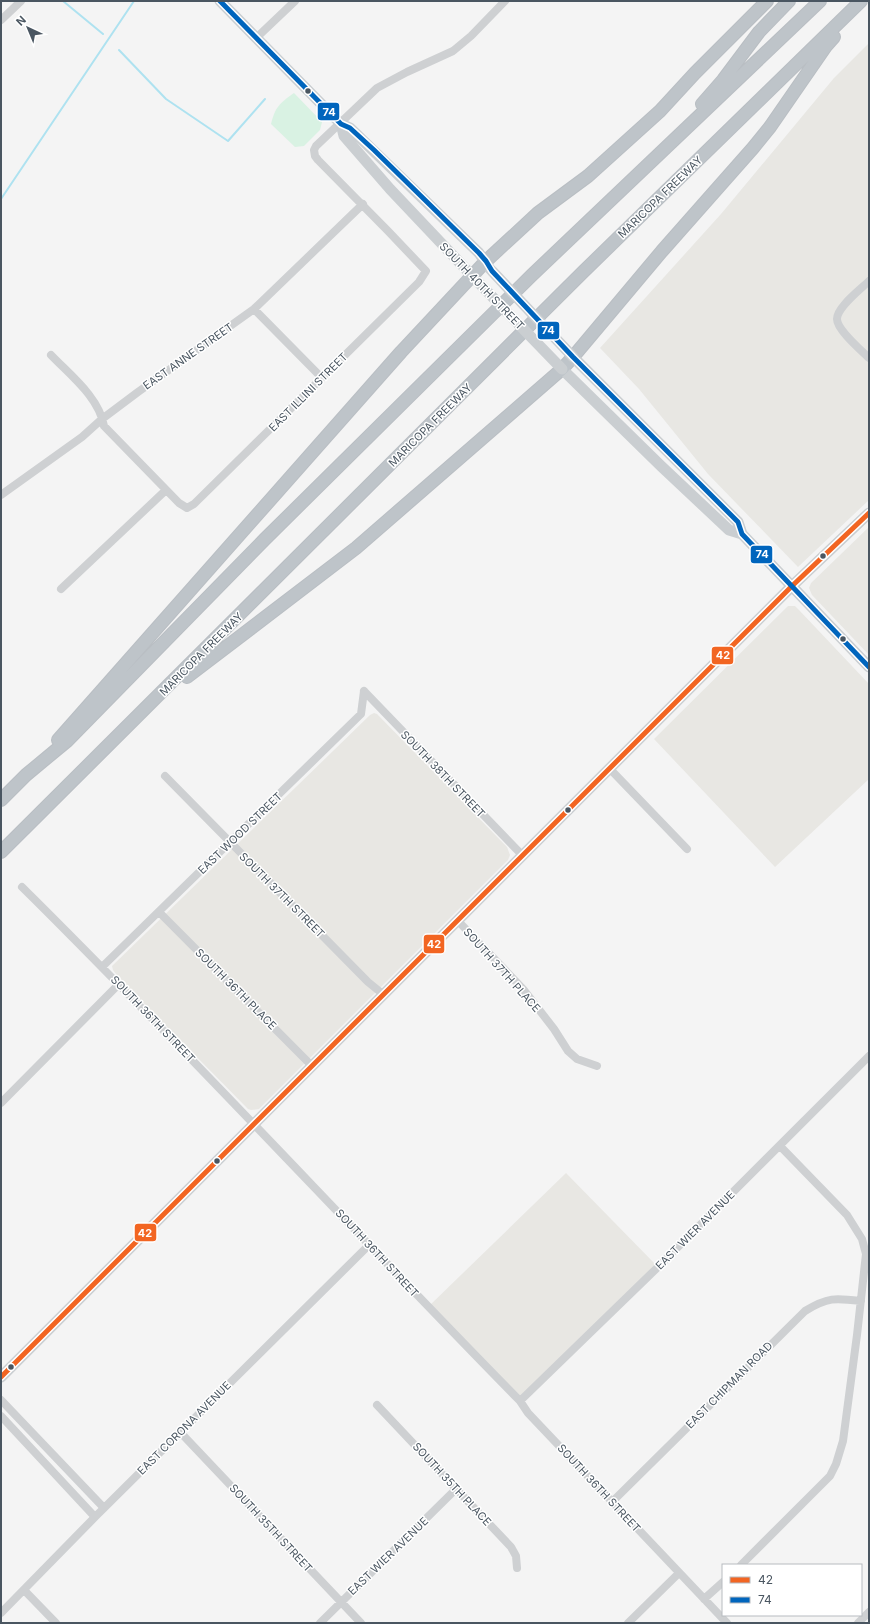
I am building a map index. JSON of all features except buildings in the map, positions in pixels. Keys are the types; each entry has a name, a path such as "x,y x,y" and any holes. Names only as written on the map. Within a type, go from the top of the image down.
{"highway":[{"path":"1,800 26,775 130,660 401,352 476,280 538,213 588,176 660,111 695,73 767,1"},
{"path":"663,150 723,80 759,32 789,1"},
{"path":"26,775 67,741 265,539 532,275 820,1"},
{"path":"148,707 356,548 573,358 662,251 762,138 826,46 847,23 858,4"},
{"name":"MARICOPA FREEWAY","path":"1,852 583,272 858,4"}],"main road":[{"name":"SOUTH 40TH STREET","path":"220,1 341,124 350,128 374,150 489,266 573,358 738,522 742,534 869,667"},
{"name":"SOUTH 40TH STREET","path":"341,124 344,136 390,189 562,368 661,466 729,530 742,534"},
{"path":"1,1377 792,586 869,513"}],"street":[{"path":"1,20 21,1"},
{"path":"256,38 295,1"},
{"path":"363,204 315,156 314,150 316,146 341,124 377,88 407,72 453,51 471,36 505,1"},
{"name":"EAST ILLINI STREET","path":"166,490 179,503 187,508 194,504 419,282 426,271 363,204"},
{"name":"EAST ANNE STREET","path":"1,495 82,437 102,419 254,309 363,204"},
{"path":"869,281 844,305 839,312 837,320 841,329 869,358"},
{"path":"254,309 322,378"},
{"path":"51,355 88,394 102,419 104,426 166,490 61,589"},
{"name":"EAST WOOD STREET","path":"102,967 361,714 364,691"},
{"name":"SOUTH 38TH STREET","path":"364,691 523,856"},
{"path":"610,769 687,849"},
{"name":"SOUTH 37TH STREET","path":"165,776 368,982 384,995"},
{"name":"SOUTH 36TH STREET","path":"22,887 255,1124 369,1245 520,1401 528,1413 727,1623"},
{"name":"SOUTH 36TH PLACE","path":"159,912 312,1066"},
{"name":"SOUTH 37TH PLACE","path":"458,921 522,989 554,1029 568,1052 577,1059 597,1066"},
{"path":"1,1103 119,984"},
{"name":"EAST WIER AVENUE","path":"520,1401 780,1146 869,1056"},
{"path":"742,1564 832,1474 843,1442 866,1254 862,1239 847,1215 780,1146"},
{"name":"EAST CORONA AVENUE","path":"1,1613 180,1432 369,1245"},
{"name":"EAST CHIPMAN ROAD","path":"612,1502 805,1311 814,1305 834,1298 861,1301"},
{"path":"1,1400 104,1508"},
{"name":"SOUTH 35TH PLACE","path":"378,1405 511,1547 516,1556 517,1568"},
{"path":"1,1416 95,1517"},
{"name":"SOUTH 35TH STREET","path":"180,1432 361,1623"},
{"name":"EAST WIER AVENUE","path":"320,1623 456,1489"},
{"path":"628,1623 680,1573"},
{"path":"704,1599 722,1583"},
{"path":"24,1590 56,1623"},
{"path":"858,1623 869,1612"}],"shaded area":[{"path":"869,43 869,500 798,567 708,474 639,389 600,348 721,214 834,78"},
{"path":"869,527 869,655 812,595 809,588 811,583"},
{"path":"788,606 795,606 869,684 869,779 775,867 654,739"},
{"path":"374,713 377,714 507,847 510,855 508,860 259,1109 251,1110 248,1109 119,978 112,966 370,715"},
{"path":"566,1173 658,1267 520,1401 428,1307"}],"green space":[{"path":"294,93 322,122 320,130 304,146 295,147 271,124 276,109"}],"waterway":[{"path":"63,1 103,34"},
{"path":"1,199 134,1"},
{"path":"119,50 166,99 228,141 265,99"}],"transit line":[{"name":"74","path":"220,1 341,124 350,128 374,150 479,253 492,271 573,357 738,522 742,534 869,667"},
{"name":"42","path":"1,1377 792,586 869,513"}]}
